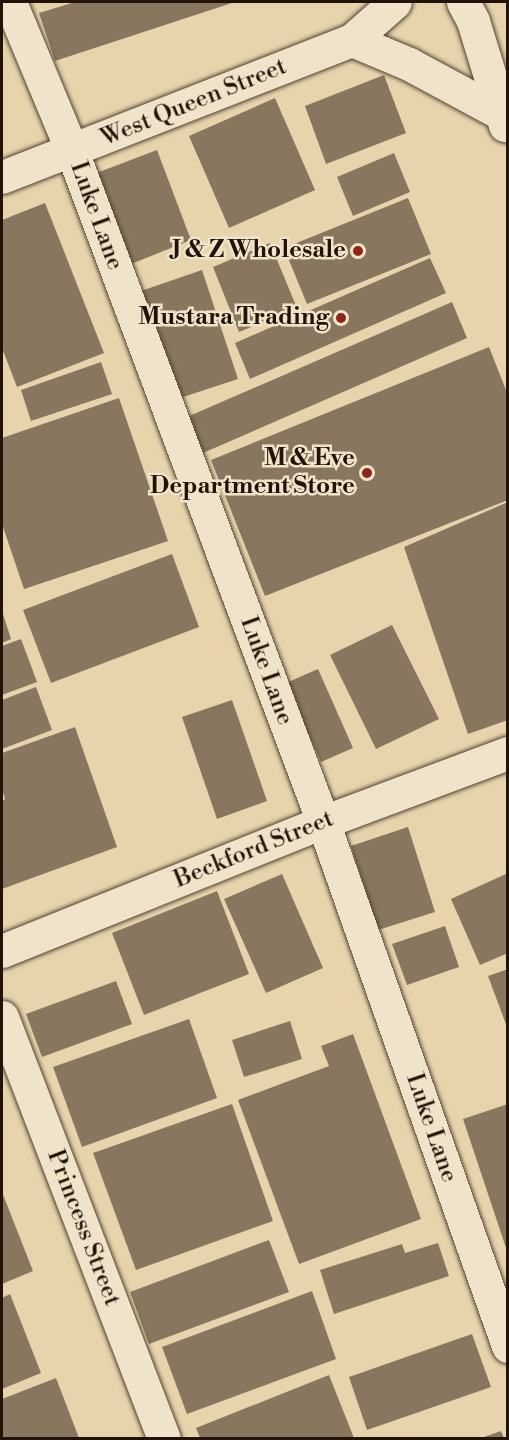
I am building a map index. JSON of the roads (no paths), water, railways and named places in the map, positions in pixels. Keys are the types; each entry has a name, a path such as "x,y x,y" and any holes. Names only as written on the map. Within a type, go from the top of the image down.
{"street":[{"name":"Luke Lane","path":"10,2 72,151 323,822 507,1346"},
{"name":"West Queen Street","path":"2,177 352,40 395,2"},
{"path":"463,2 473,21 505,123"},
{"path":"352,40 409,64 505,123"},
{"name":"Beckford Street","path":"2,951 323,822 507,753"},
{"name":"Princess Street","path":"2,1017 164,1438"}],"place":[{"name":"J & Z Wholesale","path":"358,251"},
{"name":"Mustara Trading","path":"341,318"},
{"name":"M & Eve Department Store","path":"367,473"}]}
